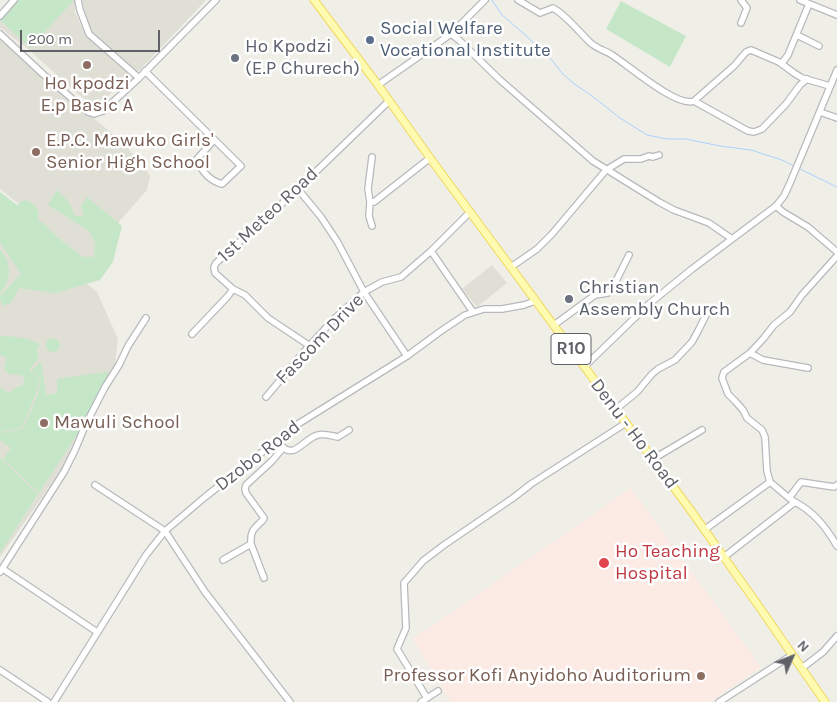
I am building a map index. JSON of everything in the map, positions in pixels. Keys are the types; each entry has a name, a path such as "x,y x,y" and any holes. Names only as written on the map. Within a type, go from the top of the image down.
{"main road":[{"name":"Denu - Ho Road","path":"314,0 378,84 430,158 653,459 825,702"}],"street":[{"path":"0,16 14,0"},
{"path":"78,0 88,34 139,78"},
{"path":"0,34 44,75 88,112 94,114 103,110 139,78 216,0"},
{"path":"378,84 451,34 485,0"},
{"path":"518,0 540,13 553,8 559,11 592,44 617,58 650,84 674,98 690,102 694,100 734,66 749,50 782,63 794,73 807,79 830,86"},
{"path":"741,22 747,8 742,0"},
{"path":"800,0 837,15"},
{"path":"782,63 788,55 810,4"},
{"path":"451,34 499,79 593,161 674,210 709,223 732,239"},
{"path":"797,35 819,46"},
{"path":"584,367 649,304 776,206 784,196 798,165 837,70"},
{"path":"145,72 241,166 222,184 215,182 206,175 199,166 197,159 214,140"},
{"path":"694,100 748,131 754,132 762,129 807,79"},
{"name":"1st Meteo Road","path":"192,334 233,289 215,273 216,263 298,189 389,101"},
{"path":"820,112 837,118"},
{"path":"511,268 537,249 552,234 606,170 624,158 641,159 659,155"},
{"path":"372,157 368,189 370,202 368,216 372,226"},
{"path":"370,202 374,202 430,158"},
{"path":"298,189 337,241 364,292 407,356"},
{"path":"776,206 782,212 808,227 837,252"},
{"name":"Fascom Drive","path":"266,397 333,320 364,292 382,282 401,278 470,212"},
{"path":"431,251 473,312"},
{"path":"554,325 595,295 611,291 629,255"},
{"path":"837,256 802,295 790,312 774,325 750,353 724,372 722,378 728,394 736,401 747,418 762,430 770,482 808,510 822,523 837,546"},
{"path":"233,289 245,295 268,318 310,346"},
{"name":"Dzobo Road","path":"54,702 146,555 165,531 205,497 298,424 407,356 465,315 536,301"},
{"path":"616,409 637,392 652,374 675,360 692,342 709,309"},
{"path":"97,632 2,571 64,472 105,387 146,318"},
{"path":"750,353 763,360 808,368"},
{"path":"427,698 397,649 406,628 404,583 423,561 444,545 531,484 626,423"},
{"path":"278,440 283,448 291,451 296,450 302,443 320,434 338,436 349,430"},
{"path":"653,459 702,430"},
{"path":"264,578 251,544 251,535 252,529 264,518 245,489 251,479 283,448"},
{"path":"704,530 770,482"},
{"path":"724,558 792,500 801,482 834,487 837,485"},
{"path":"95,485 165,531 205,592 290,702"},
{"path":"223,560 251,544"},
{"path":"802,668 823,652 837,636"},
{"path":"719,702 792,655"},
{"path":"0,670 48,702"},
{"path":"421,702 438,691"}],"shaded area":[{"name":"Ho kpodzi E.p Basic A","path":"16,0 75,0 75,12 85,35 129,74 104,100 92,104 78,94 27,48 0,28 0,17"},
{"path":"82,0 206,0 137,73 90,31"},
{"path":"0,39 121,141 144,166 150,176 147,190 119,222 113,249 103,257 85,261 0,189"},
{"name":"Mawuli School","path":"0,210 97,292 118,339 113,381 64,466 0,557"},
{"path":"492,265 507,283 477,307 462,289"},
{"name":"Ho Teaching Hospital","path":"631,488 761,667 710,702 451,702 413,639"}],"green space":[{"path":"18,0 74,0 30,48 0,20"},
{"path":"621,1 686,36 670,67 606,29"},
{"path":"57,190 69,202 75,216 84,216 81,206 87,197 122,226 113,262 100,280 56,293 19,288 11,303 3,306 0,296 21,274 0,242 0,192 17,205 24,200 31,202 37,209 38,220 57,237 83,257 94,257 95,243 89,231 48,205"},
{"path":"0,249 7,260 9,271 7,282 0,293"},
{"path":"0,336 31,340 40,344 37,350 39,358 29,370 40,379 22,428 0,432 0,387 9,393 23,385 25,379 21,375 9,374 4,369 7,358 0,355"},
{"path":"50,338 56,338 60,345 56,352 50,352 46,348 46,342"},
{"path":"41,362 46,395 57,393 57,379 106,372 111,373 112,381 39,493 3,459 11,448 0,440 0,433 23,429 37,397 41,379 31,371"},
{"path":"0,458 38,494 0,553"}],"waterway":[{"path":"492,0 502,15 550,58 573,83 620,118 647,135 667,139 686,139 751,150 794,166"},
{"path":"798,168 837,187"}],"place":[{"name":"Social Welfare Vocational Institute","path":"370,40"},
{"name":"Ho Kpodzi (E.P Churech)","path":"235,58"},
{"name":"Ho kpodzi E.p Basic A","path":"87,65"},
{"name":"E.P.C. Mawuko Girls' Senior High School","path":"36,152"},
{"name":"Christian Assembly Church","path":"569,299"},
{"name":"Mawuli School","path":"44,423"},
{"name":"Ho Teaching Hospital","path":"604,563"},
{"name":"Professor Kofi Anyidoho Auditorium","path":"701,676"}]}
